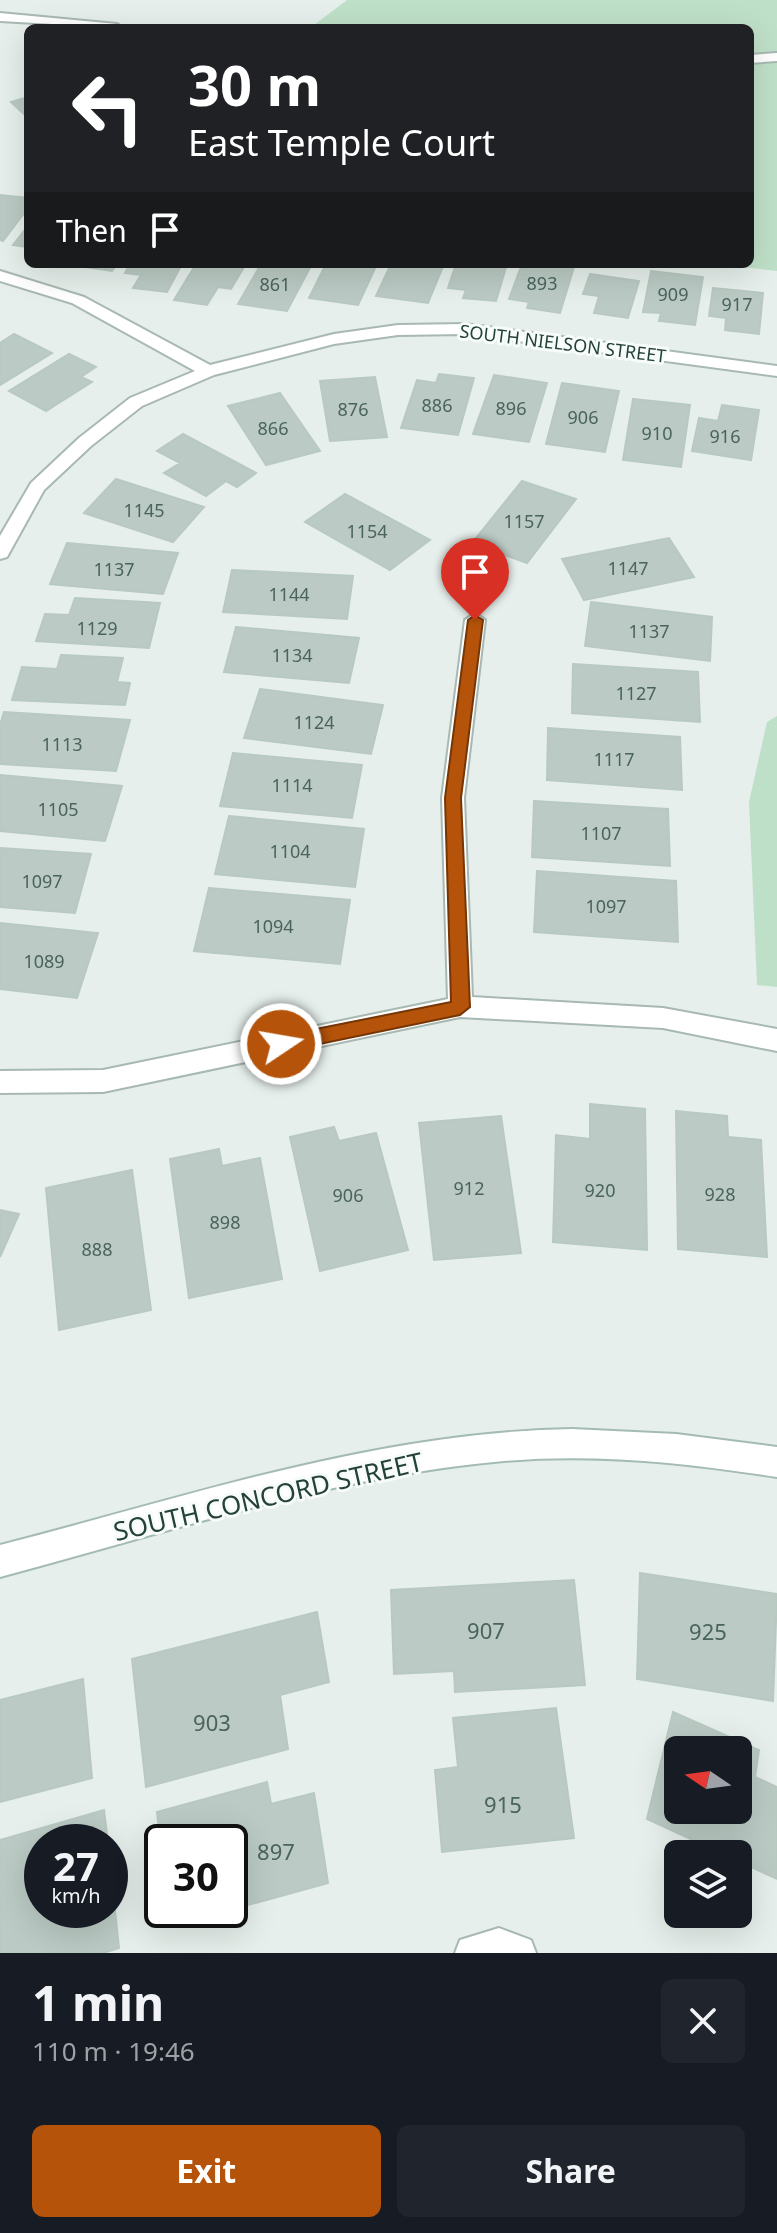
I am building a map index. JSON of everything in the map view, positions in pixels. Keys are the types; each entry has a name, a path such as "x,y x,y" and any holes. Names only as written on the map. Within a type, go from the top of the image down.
{"street":[{"path":"0,17 74,24"},
{"path":"754,59 777,57"},
{"path":"0,276 78,300 208,371"},
{"name":"SOUTH NIELSON STREET","path":"0,553 37,487 85,442 136,402 208,371 334,339 398,330 465,329 777,371"},
{"path":"460,1007 453,798 475,620"},
{"path":"0,1082 103,1081 460,1007 663,1018 777,1040"},
{"name":"SOUTH CONCORD STREET","path":"0,1561 375,1466 505,1446 702,1450 777,1462"},
{"path":"473,1953 499,1946 518,1953"}],"green space":[{"path":"347,0 777,0 777,271 752,268 754,24 315,24"},
{"path":"777,716 777,987 757,985 749,802 767,722"}],"building":[{"path":"24,98 24,114 11,102"},
{"path":"0,195 24,198 24,213 3,241 0,240"},
{"path":"24,231 24,246 13,245"},
{"path":"128,268 180,268 167,292 133,288 141,275 125,273"},
{"path":"194,268 243,268 231,289 218,287 207,305 174,300"},
{"path":"259,268 310,268 287,311 238,304"},
{"path":"324,268 375,268 358,305 309,298"},
{"path":"389,268 442,268 428,303 376,296"},
{"path":"455,268 506,268 496,301 463,298 466,290 448,288"},
{"path":"521,268 574,268 560,313 527,308 529,302 509,299"},
{"path":"651,271 703,277 695,325 659,321 661,313 643,312"},
{"path":"590,274 639,281 628,318 594,313 599,296 583,294"},
{"path":"713,288 763,293 759,334 725,330 726,318 709,316"},
{"path":"14,334 52,353 0,385 0,343"},
{"path":"69,354 96,367 81,377 92,382 46,411 9,391"},
{"path":"439,374 474,378 458,435 401,428 417,380 436,383"},
{"path":"494,375 547,383 529,442 473,434"},
{"path":"375,377 387,437 330,441 320,381"},
{"path":"562,383 619,391 605,452 546,444"},
{"path":"280,393 320,451 266,465 228,406"},
{"path":"633,399 690,405 681,467 623,460"},
{"path":"722,405 759,410 751,460 692,451 699,418 718,421"},
{"path":"183,434 256,473 237,487 226,481 206,496 164,473 180,463 157,451"},
{"path":"116,479 204,507 173,542 84,513"},
{"path":"522,481 576,499 527,563 472,543"},
{"path":"345,494 430,540 390,570 305,522"},
{"path":"669,538 694,577 584,600 562,559"},
{"path":"67,543 178,553 163,594 50,584"},
{"path":"232,570 353,576 347,619 223,612"},
{"path":"75,598 160,603 149,648 36,641 45,614 69,615"},
{"path":"591,602 712,617 710,661 585,646"},
{"path":"236,627 359,638 349,683 224,672"},
{"path":"61,655 123,658 117,682 130,683 125,705 12,700 22,667 57,669"},
{"path":"573,664 698,672 700,722 572,713"},
{"path":"260,689 383,705 371,754 244,738"},
{"path":"4,712 130,720 116,771 0,764 0,725"},
{"path":"548,728 680,737 682,790 547,780"},
{"path":"233,753 362,765 352,818 220,806"},
{"path":"0,775 122,786 105,841 0,831"},
{"path":"534,801 668,809 670,866 532,857"},
{"path":"229,816 364,829 355,887 215,874"},
{"path":"0,848 91,854 75,913 0,907"},
{"path":"537,871 676,881 678,942 534,932"},
{"path":"209,888 350,900 340,964 194,951"},
{"path":"0,923 98,933 77,998 0,989"},
{"path":"590,1104 645,1109 647,1250 553,1242 556,1135 590,1139"},
{"path":"676,1111 727,1116 728,1137 761,1140 767,1257 678,1249"},
{"path":"501,1116 521,1253 434,1260 419,1123"},
{"path":"334,1127 339,1141 376,1133 408,1250 320,1271 290,1137"},
{"path":"219,1149 222,1166 260,1158 282,1279 189,1298 170,1159"},
{"path":"132,1170 151,1310 59,1330 46,1188"},
{"path":"0,1210 19,1214 0,1257"},
{"path":"640,1573 777,1594 773,1701 637,1679"},
{"path":"574,1580 585,1685 455,1692 454,1671 394,1674 391,1590"},
{"path":"317,1612 329,1682 280,1695 288,1749 146,1787 132,1659"},
{"path":"83,1679 92,1778 0,1802 0,1700"},
{"path":"556,1708 574,1838 442,1852 435,1770 458,1767 453,1718"},
{"path":"673,1712 727,1736 667,1736"},
{"path":"752,1747 759,1750 755,1777 777,1787 777,1879 752,1867 752,1840 693,1840 647,1819 664,1749 664,1824 752,1824"},
{"path":"267,1782 271,1804 314,1793 328,1883 248,1905 248,1824 158,1824 157,1812"},
{"path":"104,1810 106,1824 55,1824"},
{"path":"24,1833 24,1928 117,1928 119,1948 103,1953 0,1953 0,1840"}],"route":[{"path":"281,1044 460,1007 453,798 475,620"}]}
